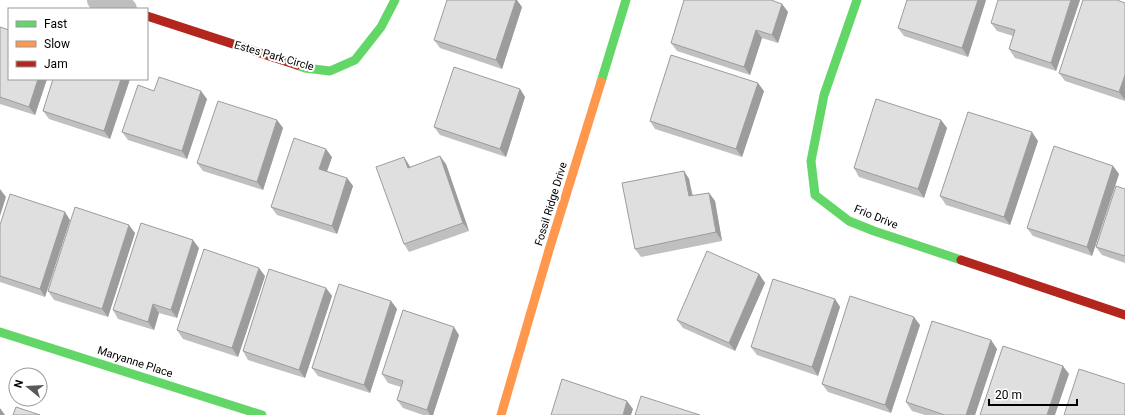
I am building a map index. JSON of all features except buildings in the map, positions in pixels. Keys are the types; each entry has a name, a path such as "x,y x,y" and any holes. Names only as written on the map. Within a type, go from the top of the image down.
{"street":[{"path":"98,0 123,8"},
{"name":"Estes Park Circle","path":"148,16 305,68 330,71 354,60 381,27 395,0"},
{"name":"Fossil Ridge Drive","path":"501,415 549,250 626,0"},
{"name":"Frio Drive","path":"857,0 824,95 810,161 815,195 849,221 874,231 1125,315"},
{"name":"Maryanne Place","path":"0,332 262,415"}],"traffic: fast":[{"path":"297,65 305,68 330,71 355,60 381,27 395,0"},
{"path":"601,82 626,0"},
{"path":"857,0 824,95 811,161 815,195 849,221 874,231 961,260"},
{"path":"0,332 262,415"}],"traffic: slow":[{"path":"501,415 549,250 601,82"}],"traffic: jam":[{"path":"148,16 297,65"},
{"path":"961,260 1125,315"}]}
